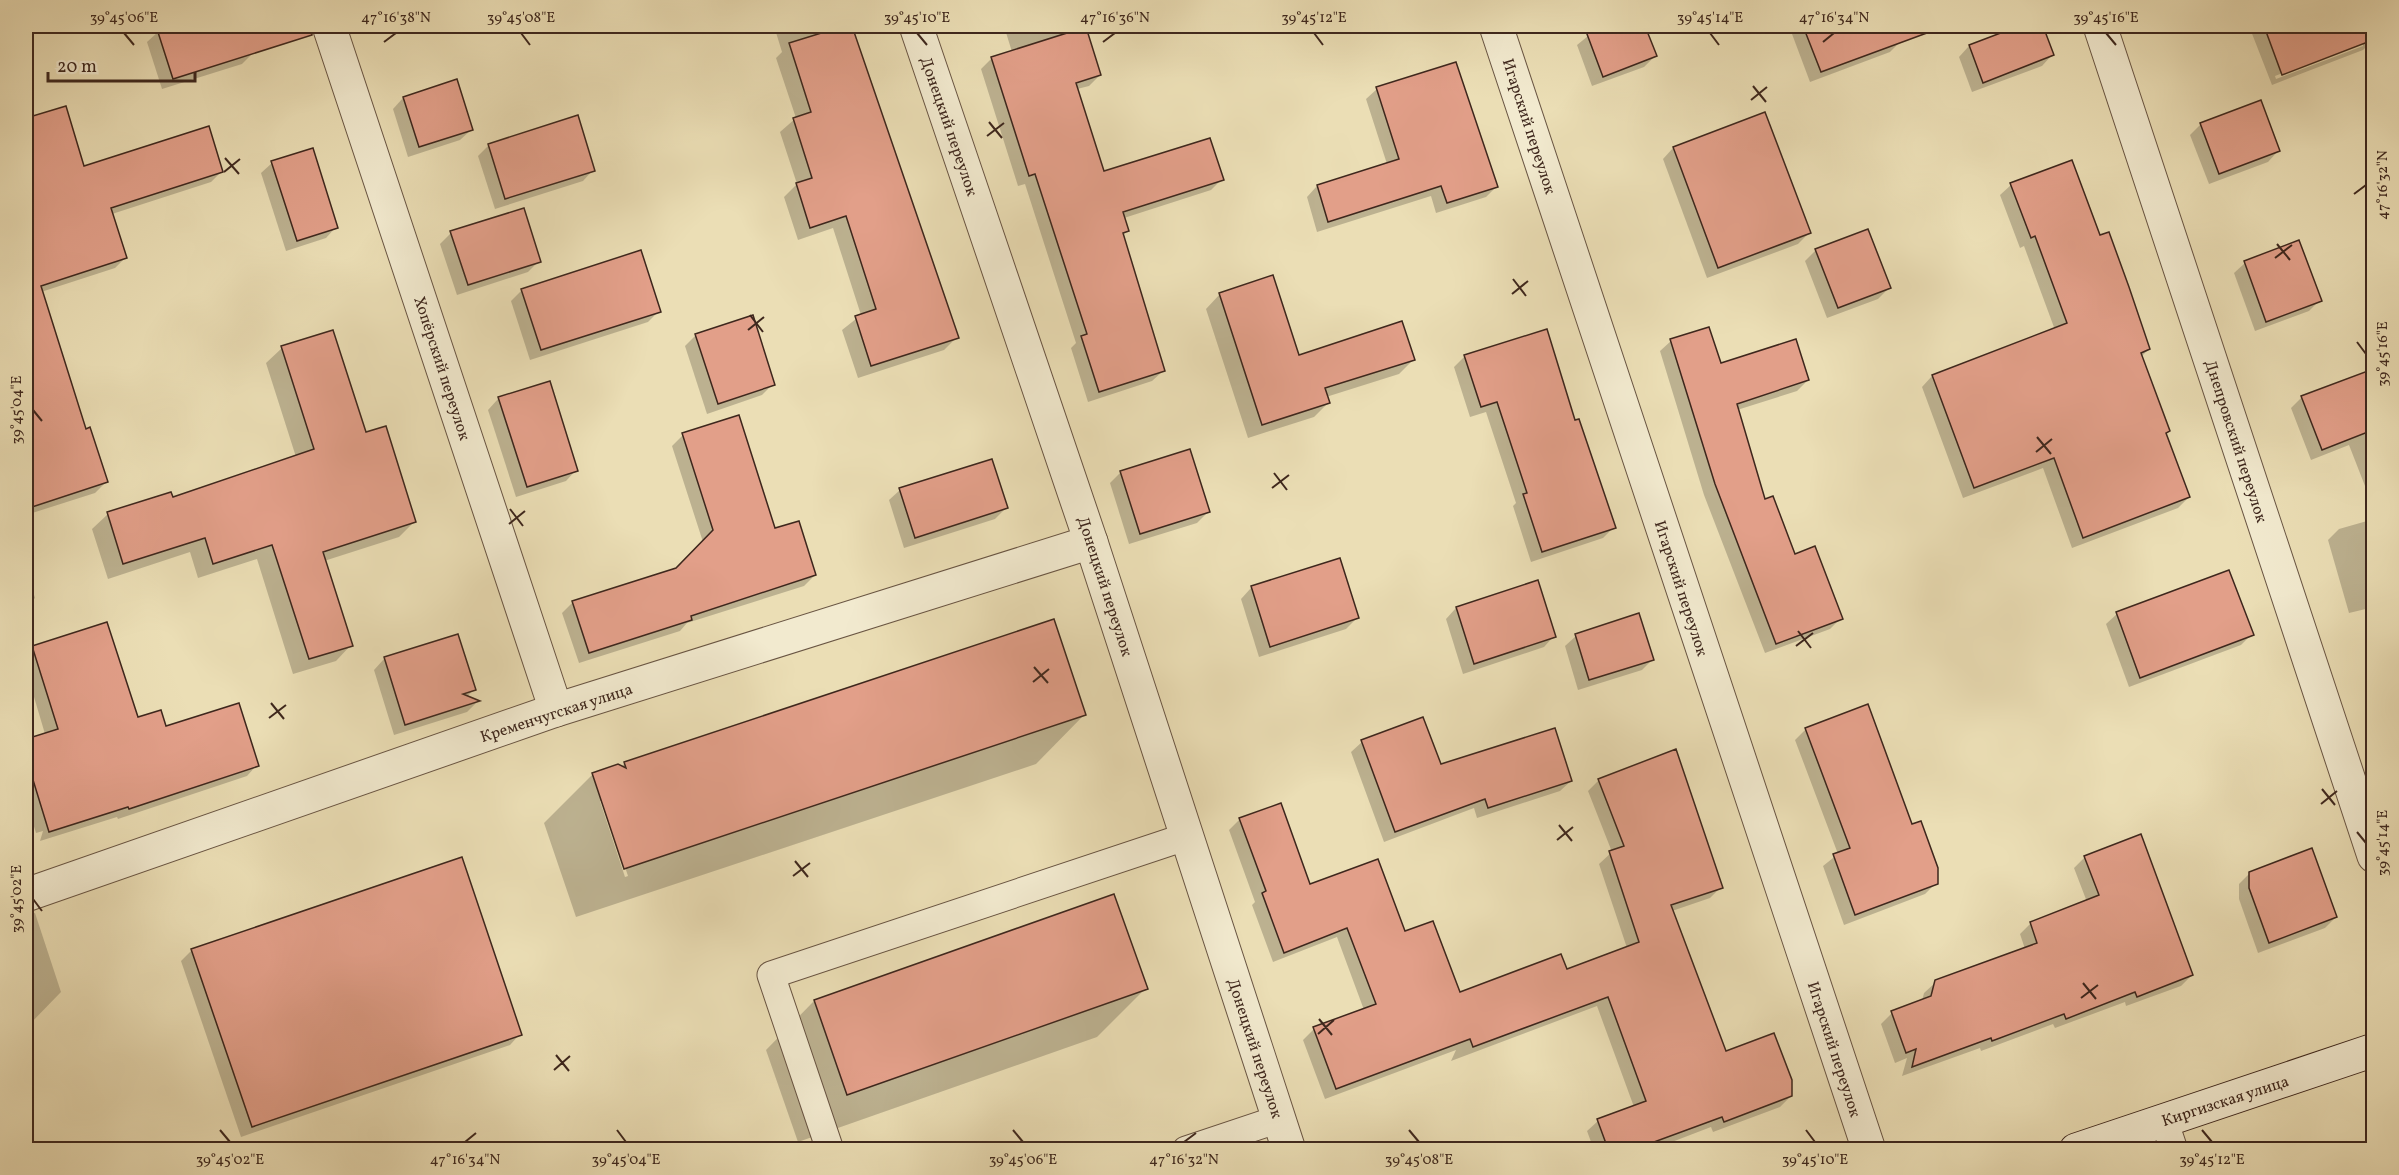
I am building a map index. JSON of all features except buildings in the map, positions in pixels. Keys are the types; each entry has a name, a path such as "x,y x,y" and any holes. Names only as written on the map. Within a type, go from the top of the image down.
{"street":[{"name":"Хопёрский переулок","path":"329,26 556,710"},
{"name":"Донецкий переулок","path":"916,26 1091,542 1284,1134"},
{"name":"Игарский переулок","path":"1496,26 1869,1149"},
{"name":"Днепровский переулок","path":"2100,26 2373,856"},
{"name":"Кременчугская улица","path":"26,895 556,710 1091,542"},
{"name":"Киргизская улица","path":"2076,1149 2169,1135 2373,1050"}],"lane":[{"path":"830,1149 771,975 1188,836"},
{"path":"1186,1149 1284,1134"}]}
